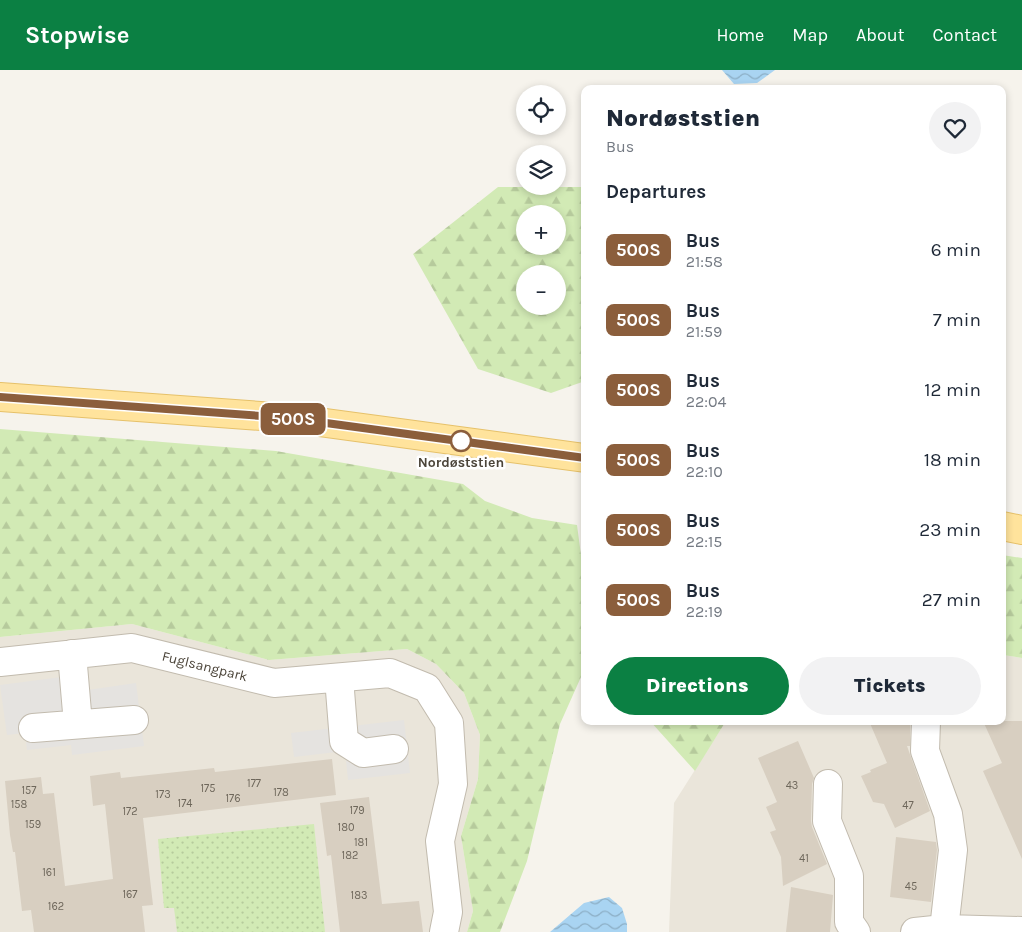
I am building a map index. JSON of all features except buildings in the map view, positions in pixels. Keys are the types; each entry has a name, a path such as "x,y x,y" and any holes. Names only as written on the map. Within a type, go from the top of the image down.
{"main road":[{"path":"0,398 289,418 581,457"},
{"path":"1006,527 1022,530"}],"street":[{"name":"Fuglsangpark","path":"0,662 132,648 274,683 390,673 427,688 449,723 453,784 440,841 448,912 444,932"},
{"path":"72,654 78,724"},
{"path":"339,678 344,741 363,753 394,750"},
{"path":"33,728 134,720"},
{"path":"926,725 925,752 948,814 953,850 945,930"},
{"path":"828,784 827,821 848,876 849,922 856,932"},
{"path":"915,932 945,930 1022,931"}],"shaded area":[{"path":"132,624 269,660 407,649 436,664 464,693 480,735 478,779 461,836 473,911 467,932 0,932 0,637"},
{"path":"1006,655 1022,658 1022,932 669,932 674,803 723,725 1006,725"},
{"path":"85,674 88,690 136,683 144,746 72,755 71,745 27,750 25,733 7,735 0,685"},
{"path":"404,720 410,773 348,780 345,751 294,757 291,733"}],"green space":[{"path":"498,187 516,187 516,195 566,195 566,187 581,187 581,382 551,393 478,369 413,254"},
{"path":"0,429 276,451 463,484 485,501 532,518 577,525 581,555 581,677 560,724 527,861 500,932 467,932 473,911 461,836 478,779 480,735 464,693 436,664 407,649 269,660 132,624 0,637"},
{"path":"1006,556 1022,558 1022,658 1006,655"},
{"path":"654,725 724,725 695,771"},
{"path":"314,824 325,932 177,932 174,908 164,908 158,839"}],"water":[{"path":"722,70 775,70 757,83 734,84"},
{"path":"609,897 622,908 627,924 627,932 550,932 584,903"}],"bus line":[{"name":"500S","path":"0,397 289,418 581,457"}],"place":[{"name":"Nordøststien","path":"461,441"}]}
